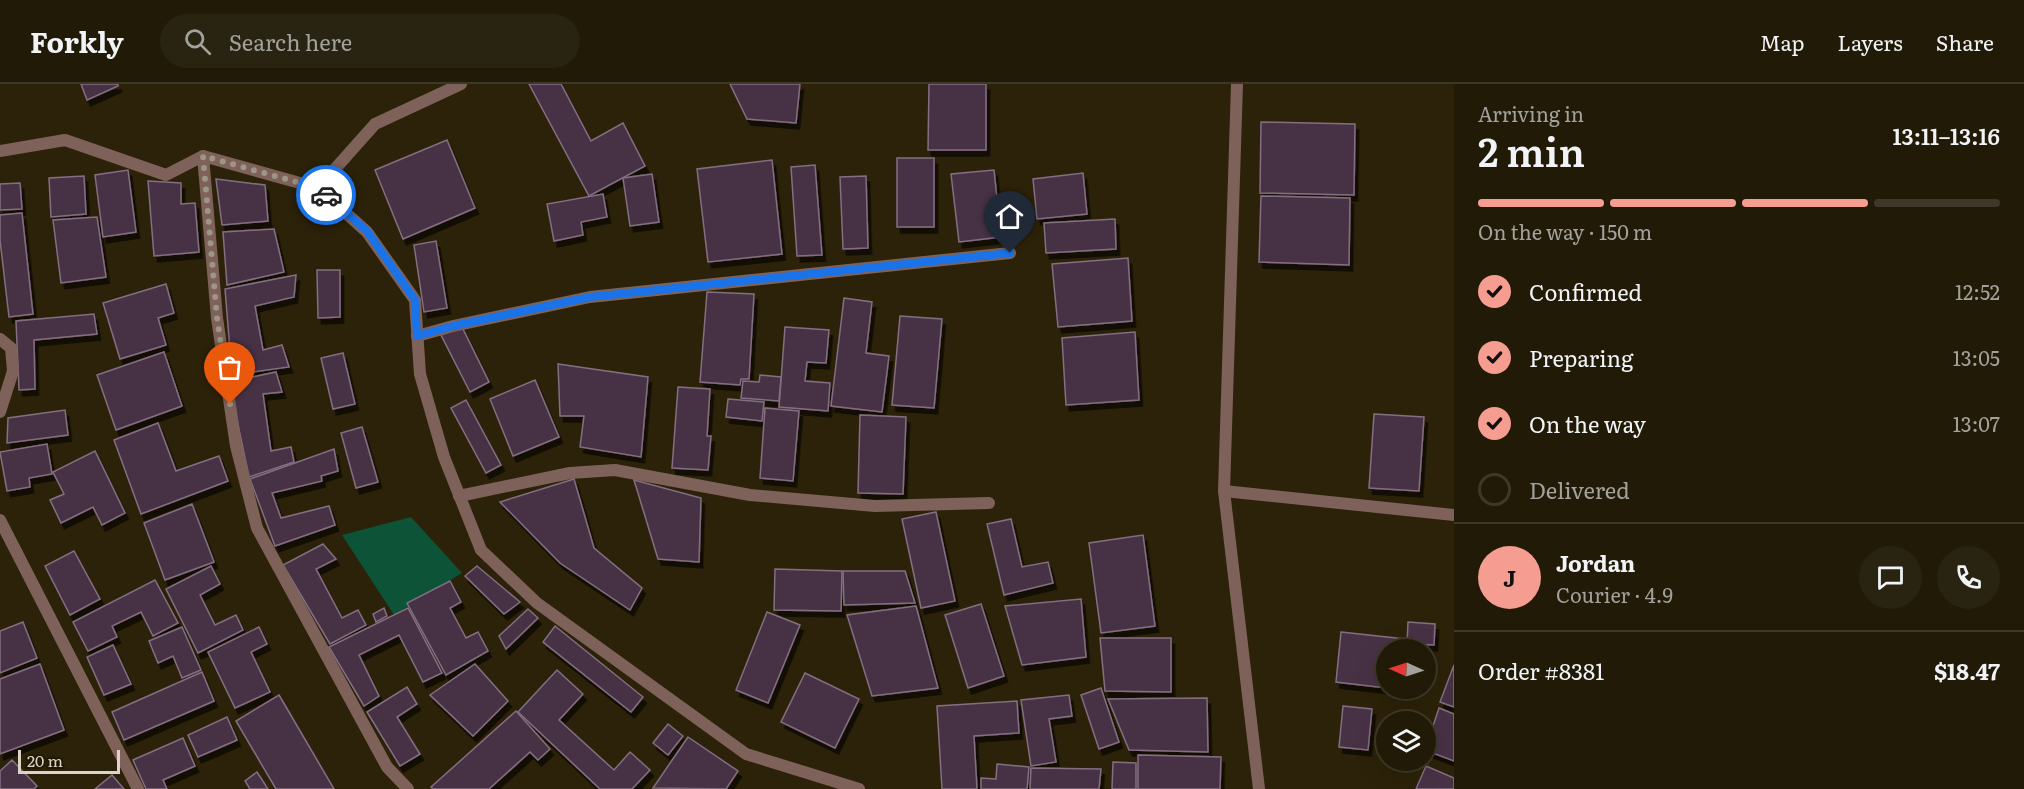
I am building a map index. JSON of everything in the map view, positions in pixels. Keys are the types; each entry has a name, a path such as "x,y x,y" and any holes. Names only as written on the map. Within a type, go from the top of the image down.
{"street":[{"path":"318,188 375,124 461,84"},
{"path":"1238,84 1224,491 1259,789"},
{"path":"0,151 66,140 166,175 203,156 318,188 367,231 415,300 420,374 444,458 481,550 537,603 746,754 860,789"},
{"path":"203,156 217,318 236,446 257,528 387,766 408,789"},
{"path":"417,336 453,326 590,297 1010,253"},
{"path":"0,339 11,348 13,371 0,412"},
{"path":"459,496 570,473 615,470 750,495 875,506 989,503"},
{"path":"1224,491 1454,515"},
{"path":"0,520 138,789"}],"green space":[{"path":"411,517 462,573 394,615 342,535"}],"building":[{"path":"81,84 118,84 118,86 87,100"},
{"path":"529,84 561,84 591,141 623,123 645,166 589,196"},
{"path":"730,84 800,84 796,123 747,119"},
{"path":"929,84 986,84 986,150 928,150"},
{"path":"1261,122 1355,124 1354,195 1260,193"},
{"path":"447,140 475,208 403,239 375,170"},
{"path":"897,158 934,158 934,227 897,227"},
{"path":"772,160 782,254 708,262 697,169"},
{"path":"815,165 822,255 797,256 791,167"},
{"path":"128,170 136,232 103,237 95,175"},
{"path":"994,170 1001,237 959,242 951,174"},
{"path":"1083,173 1087,214 1037,219 1033,179"},
{"path":"652,174 659,222 630,226 623,178"},
{"path":"84,176 86,214 51,217 49,178"},
{"path":"866,176 868,248 843,249 840,177"},
{"path":"216,179 265,185 268,221 222,225"},
{"path":"148,181 181,183 181,204 195,203 199,252 154,256"},
{"path":"20,183 22,209 0,210 0,184"},
{"path":"603,194 607,217 581,222 583,235 554,241 547,204"},
{"path":"1261,196 1350,198 1349,265 1259,262"},
{"path":"22,213 33,314 9,317 0,240 0,215"},
{"path":"97,217 106,277 61,283 53,220"},
{"path":"1115,219 1116,249 1046,253 1044,223"},
{"path":"274,229 284,272 227,285 223,232"},
{"path":"436,241 447,308 424,312 414,245"},
{"path":"1128,258 1132,321 1058,327 1052,264"},
{"path":"317,270 340,270 340,317 318,318"},
{"path":"296,275 294,297 255,306 263,350 282,345 289,367 232,375 225,289"},
{"path":"166,284 174,313 158,318 166,345 120,359 103,303"},
{"path":"707,292 754,294 749,379 741,379 740,385 700,382"},
{"path":"844,298 872,302 866,353 889,356 882,412 831,406"},
{"path":"94,314 97,334 34,340 35,389 19,390 16,321"},
{"path":"900,316 942,319 934,408 892,405"},
{"path":"461,325 489,382 470,392 441,335"},
{"path":"785,327 829,330 826,363 807,362 805,381 830,383 828,411 779,407"},
{"path":"1135,332 1139,400 1066,405 1062,338"},
{"path":"164,352 182,406 116,430 97,375"},
{"path":"343,353 355,404 333,409 321,358"},
{"path":"558,364 648,377 641,457 580,447 584,416 560,416"},
{"path":"276,372 282,392 263,394 271,451 291,447 294,462 249,477 229,382"},
{"path":"760,375 781,377 779,401 741,398 743,381 759,382"},
{"path":"535,380 559,437 513,456 490,399"},
{"path":"678,387 710,389 707,436 711,436 708,470 672,468"},
{"path":"728,399 764,402 762,421 726,417"},
{"path":"466,400 501,465 486,473 451,408"},
{"path":"765,408 799,411 793,481 760,478"},
{"path":"65,410 68,435 7,443 8,418"},
{"path":"1374,414 1424,417 1419,491 1369,488"},
{"path":"860,415 906,417 903,494 858,493"},
{"path":"158,423 176,471 219,456 228,481 141,514 114,440"},
{"path":"362,427 378,482 356,488 341,433"},
{"path":"47,444 52,474 29,478 30,487 7,491 0,452"},
{"path":"334,449 338,471 321,476 322,481 272,493 281,518 329,506 335,525 275,546 250,479"},
{"path":"95,451 125,513 102,525 93,507 61,523 50,500 64,494 53,472"},
{"path":"574,479 594,548 642,588 630,610 560,563 500,502"},
{"path":"634,480 701,498 699,562 658,559"},
{"path":"192,504 214,562 165,580 144,523"},
{"path":"936,512 955,601 921,608 902,519"},
{"path":"1011,519 1022,567 1048,562 1053,583 1004,595 987,524"},
{"path":"1143,535 1155,626 1101,633 1089,543"},
{"path":"323,544 336,559 316,569 342,618 358,610 366,625 330,644 283,565"},
{"path":"74,551 100,599 70,615 45,566"},
{"path":"211,566 220,584 200,595 215,625 236,615 243,630 198,653 166,589"},
{"path":"477,566 520,602 504,614 465,576"},
{"path":"775,569 842,571 841,611 774,610"},
{"path":"843,571 905,571 915,603 844,605"},
{"path":"155,580 178,623 153,636 141,612 112,626 117,637 88,651 73,622"},
{"path":"450,581 461,602 450,608 466,638 478,632 488,651 446,675 407,603"},
{"path":"1081,599 1086,657 1022,665 1005,606"},
{"path":"981,604 1004,676 968,688 945,615"},
{"path":"916,606 938,688 872,696 847,615"},
{"path":"384,608 387,616 376,622 373,614"},
{"path":"408,608 442,673 423,682 399,635 359,655 379,696 364,706 329,647"},
{"path":"528,609 538,618 506,649 499,636"},
{"path":"767,612 800,625 768,703 736,690"},
{"path":"23,622 37,658 0,673 0,631"},
{"path":"1408,622 1435,624 1434,639 1407,639"},
{"path":"555,626 643,697 631,712 543,642"},
{"path":"182,627 201,670 182,678 173,656 158,663 149,641"},
{"path":"259,627 267,644 251,652 270,692 235,708 208,652"},
{"path":"1341,632 1405,639 1376,639 1376,687 1336,682"},
{"path":"1100,638 1171,638 1171,692 1105,691"},
{"path":"113,645 131,684 104,695 87,657"},
{"path":"40,664 64,730 0,754 0,679"},
{"path":"475,664 508,701 473,736 430,695"},
{"path":"1454,665 1454,707 1440,702"},
{"path":"557,670 583,694 559,720 614,770 630,752 650,770 632,789 600,789 518,712"},
{"path":"202,672 214,701 124,740 112,712"},
{"path":"805,673 859,699 835,748 781,722"},
{"path":"407,687 417,704 397,717 420,754 400,766 367,712"},
{"path":"1101,688 1119,742 1099,749 1081,695"},
{"path":"279,695 334,789 276,789 236,721"},
{"path":"1069,695 1072,716 1049,719 1056,762 1031,766 1021,700"},
{"path":"1207,698 1208,752 1129,750 1108,699"},
{"path":"1017,701 1019,733 974,736 977,789 942,789 937,706"},
{"path":"1343,706 1372,709 1368,750 1339,747"},
{"path":"1439,708 1454,714 1454,761 1436,754 1436,717"},
{"path":"516,711 550,749 538,760 530,752 489,789 433,789 431,787"},
{"path":"227,717 237,740 198,757 188,735"},
{"path":"668,724 683,736 668,755 653,743"},
{"path":"688,737 738,771 726,789 653,788"},
{"path":"183,738 195,766 163,780 167,789 146,789 133,760"},
{"path":"1138,755 1221,757 1220,789 1138,789"},
{"path":"12,760 37,786 34,789 0,789 0,771"},
{"path":"1113,762 1136,763 1136,789 1112,789"},
{"path":"997,764 1029,767 1027,789 981,789 981,778 996,779"},
{"path":"1031,768 1101,769 1099,789 1030,789"},
{"path":"1436,770 1454,778 1454,789 1416,789 1424,771"},
{"path":"257,772 268,789 250,789 245,781"},
{"path":"112,775 124,789 95,789"}],"way so far":[{"path":"230,404 217,318 203,156 318,188 326,195"}],"route":[{"path":"326,195 367,231 415,300 417,336 453,326 590,297 1010,253"}]}
